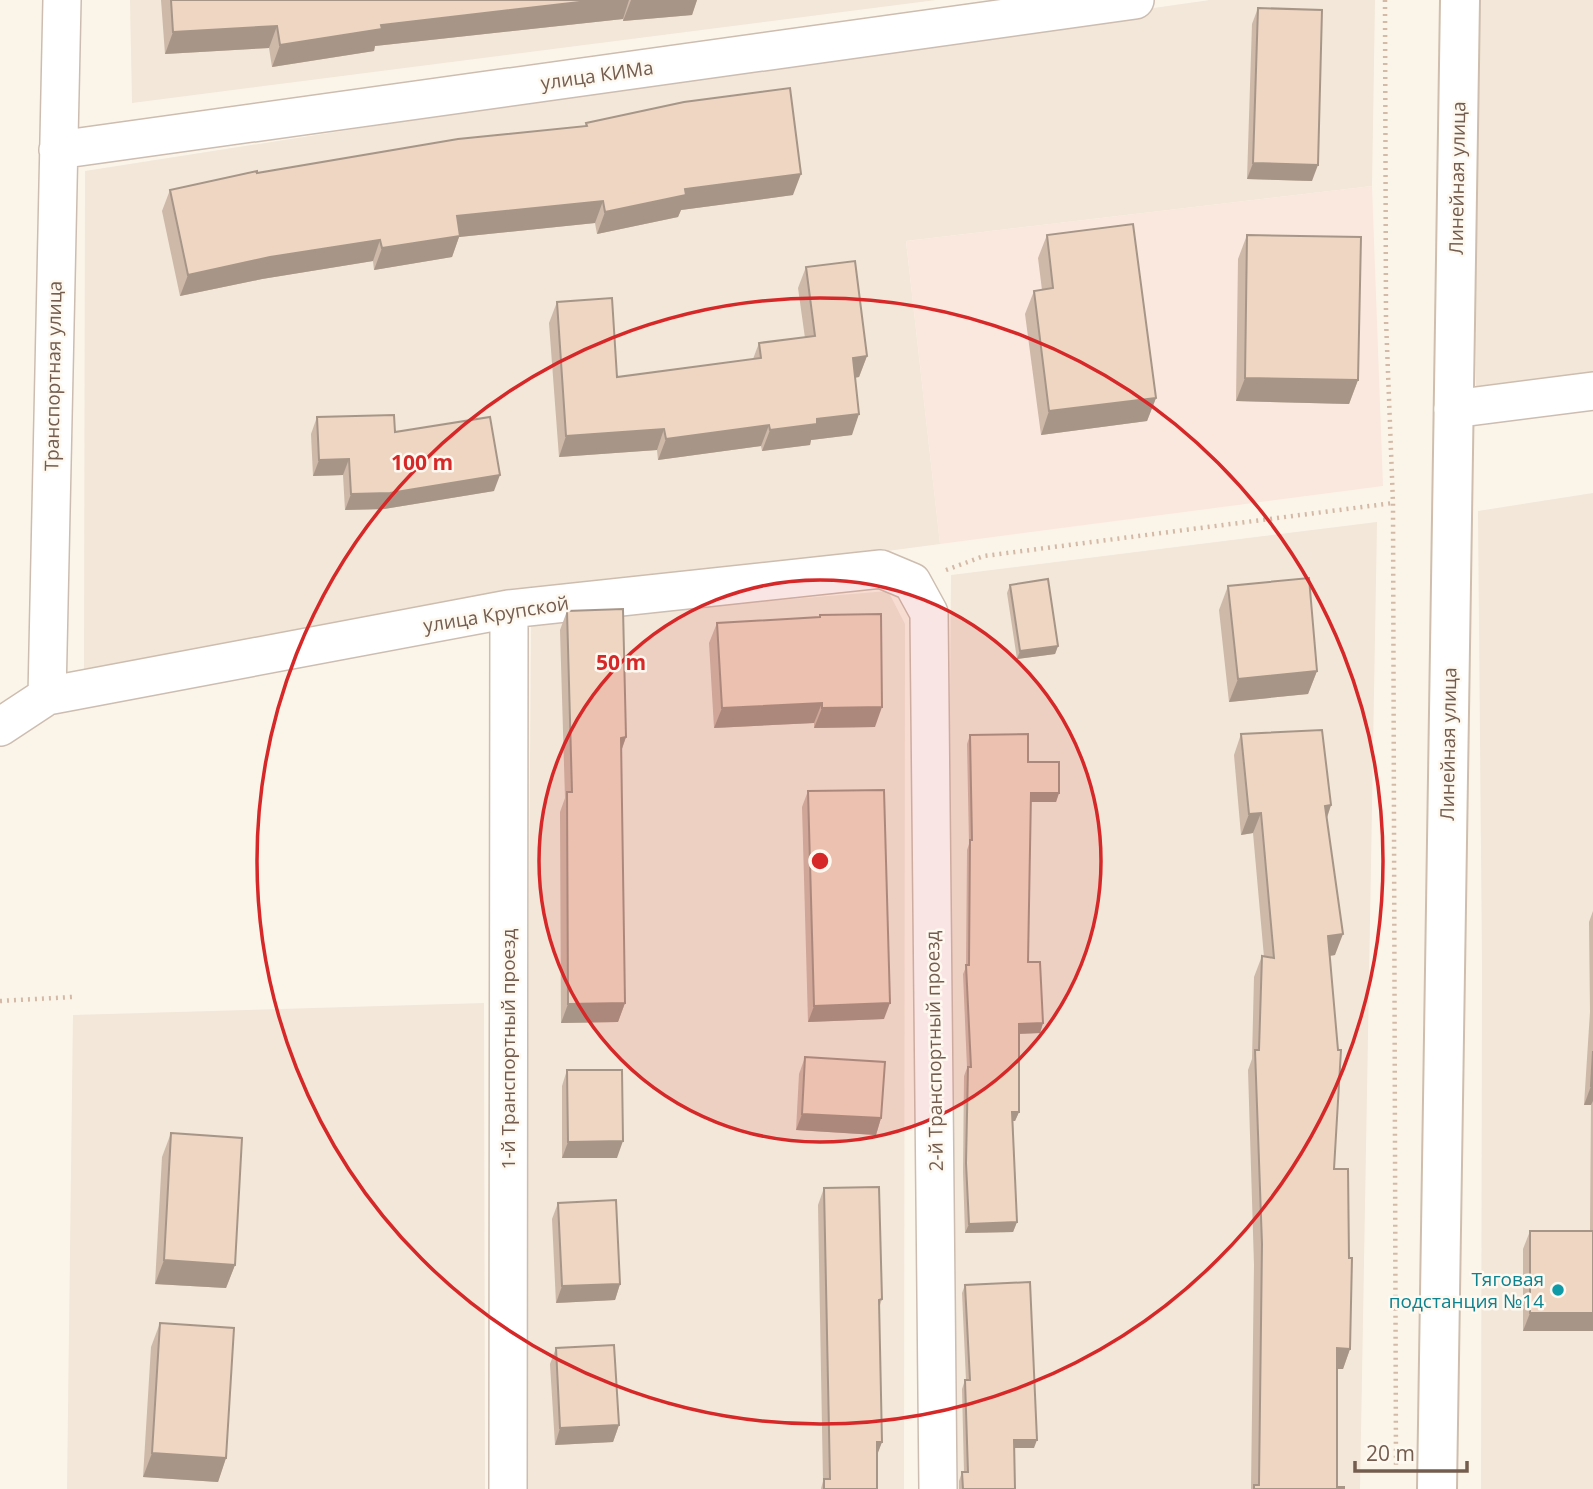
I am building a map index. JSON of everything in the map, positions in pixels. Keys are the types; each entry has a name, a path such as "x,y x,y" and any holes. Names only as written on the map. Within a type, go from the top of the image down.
{"street":[{"name":"Транспортная улица","path":"47,696 62,0"},
{"name":"улица КИМа","path":"58,150 1135,0"},
{"name":"Линейная улица","path":"1437,1489 1460,0"},
{"path":"1453,409 1593,391"},
{"name":"улица Крупской","path":"47,696 509,609 881,569 921,598"},
{"name":"2-й Транспортный проезд","path":"921,598 938,1489"},
{"name":"1-й Транспортный проезд","path":"508,1489 509,609"},
{"path":"0,727 47,696"}],"path":[{"path":"1385,0 1386,320 1393,503 1396,1475"},
{"path":"921,598 984,556 1393,503"},
{"path":"0,1001 72,997"}],"shaded area":[{"path":"130,0 936,0 132,103"},
{"path":"1210,0 1375,0 1372,186 906,241 940,544 424,612 84,669 85,171 886,46"},
{"path":"1477,0 1593,0 1593,377 1476,393"},
{"path":"1372,186 1383,486 940,544 906,241"},
{"path":"1593,493 1593,1489 1481,1489 1482,965 1478,511"},
{"path":"1377,522 1360,1489 944,1489 951,575"},
{"path":"888,591 905,624 904,1489 525,1489 531,621"},
{"path":"484,1003 485,1489 67,1489 73,1015"}],"building":[{"path":"171,0 597,0 381,25 382,29 280,45 277,26 173,32"},
{"path":"1258,8 1322,10 1318,165 1253,163"},
{"path":"790,88 801,174 685,189 686,195 605,212 603,201 457,216 460,236 382,248 380,240 270,257 188,275 170,190 257,171 458,139 587,126 586,123 684,102"},
{"path":"1133,224 1156,398 1049,411 1034,291 1053,288 1047,235"},
{"path":"1247,235 1361,237 1358,380 1245,378"},
{"path":"855,261 867,356 853,358 859,414 817,419 817,424 770,430 769,425 666,439 664,429 566,436 557,302 612,298 617,377 761,358 759,343 815,336 806,267"},
{"path":"394,415 395,432 490,417 500,475 390,493 351,494 349,459 319,460 317,417"},
{"path":"1309,578 1317,671 1238,679 1228,586"},
{"path":"1048,579 1058,646 1020,651 1010,585"},
{"path":"623,609 626,737 621,738 625,1003 568,1004 567,792 572,792 567,611"},
{"path":"881,614 882,707 822,708 822,703 722,708 717,623 820,615"},
{"path":"1322,730 1331,805 1325,806 1343,934 1328,936 1338,1050 1341,1050 1334,1169 1348,1169 1349,1258 1352,1258 1350,1349 1337,1348 1337,1487 1344,1489 1254,1489 1254,1485 1259,1485 1262,1244 1255,1050 1259,1050 1262,956 1274,958 1261,813 1249,814 1241,734"},
{"path":"1028,734 1028,762 1059,762 1059,793 1031,793 1028,962 1040,962 1043,1023 1019,1024 1019,1112 1012,1112 1017,1222 969,1224 966,1163 968,1067 971,1067 966,965 969,965 972,840 970,735"},
{"path":"884,790 890,1003 814,1006 808,791"},
{"path":"1593,1051 1593,1086 1591,1086"},
{"path":"805,1057 885,1062 881,1118 802,1114"},
{"path":"567,1070 622,1070 623,1141 568,1142"},
{"path":"171,1133 242,1138 235,1265 164,1260"},
{"path":"879,1187 882,1442 877,1442 877,1489 824,1489 824,1479 830,1479 824,1188"},
{"path":"616,1200 620,1284 562,1286 558,1203"},
{"name":"Тяговая подстанция №14","path":"1530,1231 1593,1231 1593,1313 1530,1313"},
{"path":"1030,1282 1037,1440 1014,1440 1015,1489 963,1489 962,1472 968,1472 965,1380 970,1380 965,1285"},
{"path":"160,1323 234,1328 226,1458 152,1453"},
{"path":"614,1345 619,1425 560,1428 556,1348"}],"place":[{"name":"Тяговая подстанция №14","path":"1558,1290"}]}
